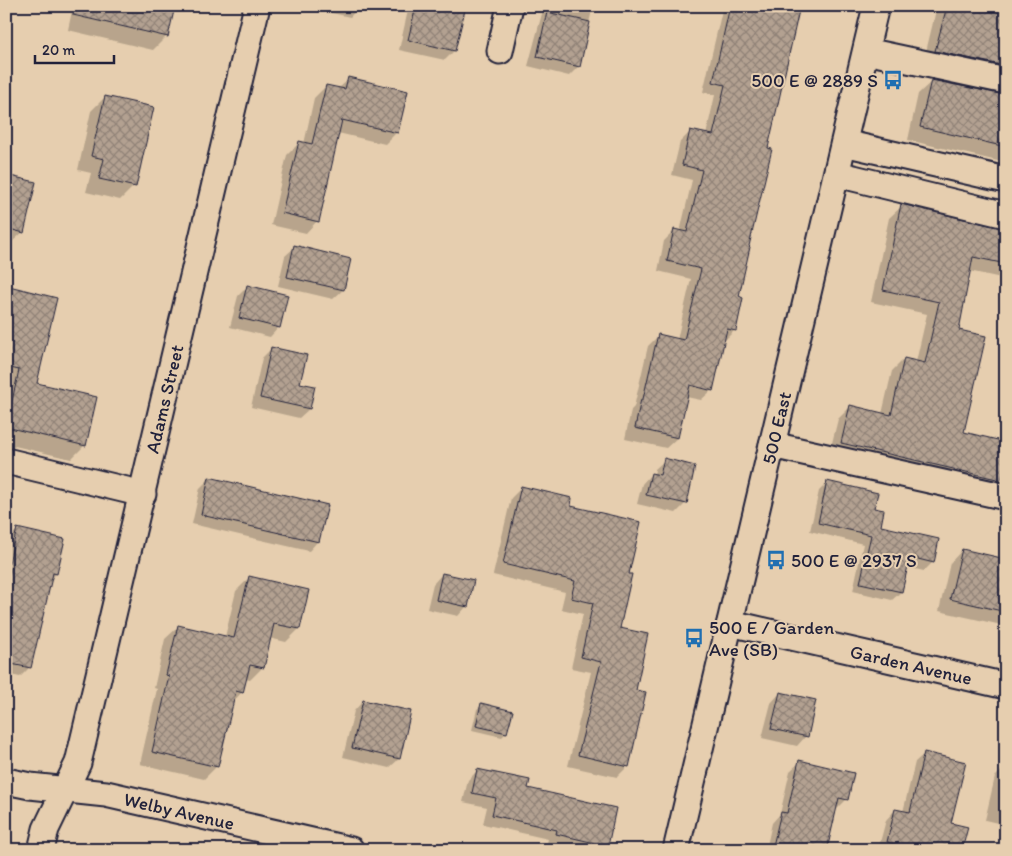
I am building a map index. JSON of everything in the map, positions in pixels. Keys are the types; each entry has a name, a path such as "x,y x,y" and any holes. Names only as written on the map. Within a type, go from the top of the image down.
{"street":[{"name":"Adams Street","path":"41,850 46,829 78,763 257,6"},
{"path":"500,51 510,6"},
{"name":"500 East","path":"676,850 876,6"},
{"path":"866,51 1006,81"},
{"path":"844,143 1006,180"},
{"path":"837,174 1006,216"},
{"path":"772,445 1006,497"},
{"path":"6,461 142,494"},
{"name":"Garden Avenue","path":"730,623 1006,686"},
{"name":"Welby Avenue","path":"6,781 106,794 351,850"}],"building":[{"path":"74,6 175,6 168,37 73,15"},
{"path":"416,6 466,6 455,51 408,40"},
{"path":"730,6 800,6 768,148 772,149 739,296 743,298 736,331 727,329 713,391 690,385 678,438 635,428 658,334 684,340 701,269 667,261 674,229 687,232 702,170 682,165 690,130 713,135 725,85 713,82"},
{"path":"947,6 1006,6 1006,66 935,51"},
{"path":"547,12 590,22 580,67 537,57"},
{"path":"348,77 408,91 398,133 342,120 319,222 282,213 299,141 312,144 326,85 345,89"},
{"path":"931,80 1006,95 1006,147 920,127"},
{"path":"105,96 154,107 136,187 99,179 104,159 91,156"},
{"path":"6,175 36,182 24,233 6,228"},
{"path":"901,204 1006,229 1006,264 973,257 959,330 986,336 964,432 1006,442 1006,460 1001,480 841,443 850,405 891,415 904,358 925,363 939,302 883,290"},
{"path":"294,245 351,259 344,290 287,277"},
{"path":"247,285 288,295 280,328 239,318"},
{"path":"9,286 57,298 37,383 97,397 86,446 6,427 19,370 6,367 6,298"},
{"path":"271,347 307,355 300,383 315,386 310,409 260,398"},
{"path":"664,458 695,466 687,504 646,495 651,473 660,475"},
{"path":"209,477 328,505 319,542 201,515"},
{"path":"827,481 878,493 874,508 884,510 881,526 939,539 934,563 910,557 902,592 860,583 871,535 818,523"},
{"path":"521,486 572,498 571,506 641,522 629,574 632,574 620,628 648,634 636,690 646,692 629,767 578,755 601,662 581,657 593,603 571,598 575,581 503,564"},
{"path":"17,528 65,539 57,574 53,573 31,668 6,663 6,589 12,564 9,563"},
{"path":"962,549 1006,559 1006,612 950,599"},
{"path":"442,573 474,580 468,607 436,600"},
{"path":"249,576 309,590 300,629 274,624 264,668 250,665 243,693 236,691 218,767 152,752 169,676 166,675 178,625 234,638"},
{"path":"780,692 816,700 808,737 771,729"},
{"path":"363,700 411,711 400,759 352,748"},
{"path":"481,703 513,711 507,733 476,726"},
{"path":"924,752 966,762 951,823 968,827 962,850 917,850 887,842 895,809 910,812"},
{"path":"799,760 854,773 848,800 839,798 827,850 788,850 773,846 781,812 787,813"},
{"path":"477,769 530,780 528,788 616,808 608,846 556,834 557,830 492,815 496,798 472,793"}],"place":[{"name":"500 E @ 2889 S","path":"893,80"},
{"name":"500 E @ 2937 S","path":"776,560"},
{"name":"500 E / Garden Ave (SB)","path":"694,638"}]}
